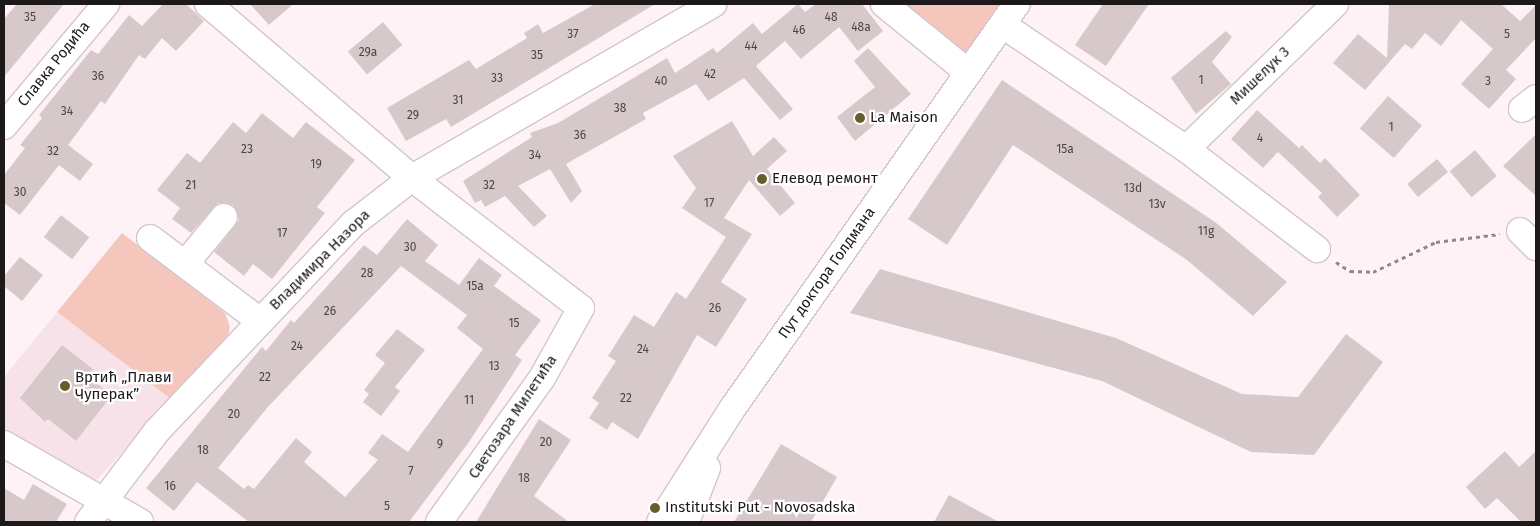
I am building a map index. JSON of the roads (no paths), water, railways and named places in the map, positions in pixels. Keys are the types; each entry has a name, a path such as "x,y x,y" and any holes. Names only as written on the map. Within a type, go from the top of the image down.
{"street":[{"name":"Славка Родића","path":"4,126 106,4"},
{"path":"208,4 412,178"},
{"name":"Владимира Назора","path":"88,522 103,499 157,431 354,223 412,178 713,4"},
{"path":"884,4 969,74"},
{"name":"Пут доктора Голдмана","path":"660,522 721,426 1017,4"},
{"name":"Мишелук 3","path":"1186,149 1335,4"},
{"path":"1003,25 1186,149 1317,248"},
{"name":"Светозара Милетића","path":"412,178 582,308 542,378 439,522"},
{"path":"185,264 224,217"},
{"path":"150,238 260,321"},
{"path":"686,522 721,426"},
{"path":"4,444 103,499 140,522"}],"place":[{"name":"La Maison","path":"860,118"},
{"name":"Елевод ремонт","path":"762,179"},
{"name":"Вртић „Плави Чуперак”","path":"65,386"},
{"name":"Institutski Put - Novosadska","path":"655,508"}]}
